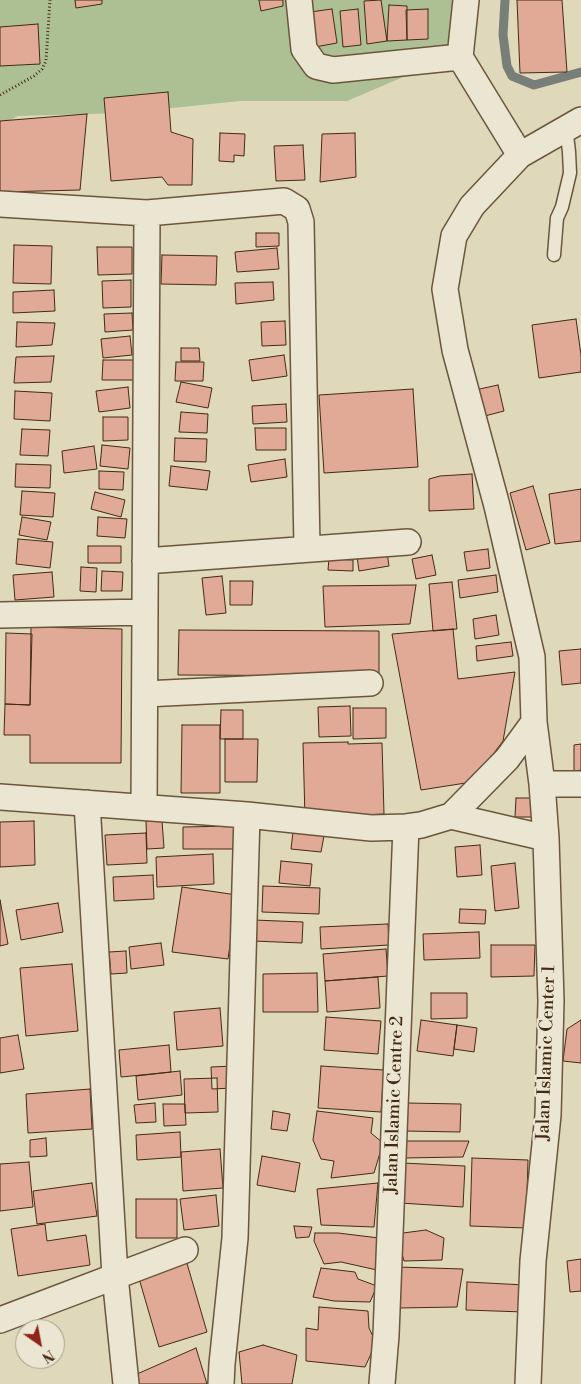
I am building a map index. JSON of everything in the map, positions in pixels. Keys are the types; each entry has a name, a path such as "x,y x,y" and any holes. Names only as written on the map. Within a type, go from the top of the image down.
{"street":[{"path":"299,0 304,49 316,66 333,70 460,57"},
{"path":"466,0 460,57 520,156"},
{"name":"Jalan Islamic Center 1","path":"528,1384 533,1261 548,1115 551,1000 546,838 542,784 534,722 532,656 497,506 455,350 445,289 454,236 472,206 520,156 574,123"},
{"path":"0,204 147,213 284,201 296,209 301,222 307,548"},
{"path":"144,807 147,213"},
{"path":"145,561 408,542"},
{"path":"0,615 145,612"},
{"path":"145,694 370,684"},
{"path":"451,816 507,759 534,722"},
{"path":"542,784 581,784"},
{"path":"0,797 247,815 371,828 420,825 451,816 546,838"},
{"path":"87,803 115,1276 126,1384"},
{"path":"222,1384 222,1364 235,1238 247,815"},
{"name":"Jalan Islamic Centre 2","path":"382,1384 386,1336 406,827"},
{"path":"0,1320 185,1250"}],"lane":[{"path":"554,255 557,218 570,173 574,123"}],"path":[{"path":"0,95 34,76 42,69 46,61 50,0"}],"green space":[{"path":"0,0 473,0 462,52 347,101 240,101 124,113 18,116 0,125"}],"building":[{"path":"75,0 102,0 102,4 76,8"},
{"path":"259,0 283,0 283,6 261,11"},
{"path":"381,0 387,41 367,44 364,1"},
{"path":"517,0 562,0 567,72 520,73"},
{"path":"389,5 407,6 407,40 387,41"},
{"path":"332,9 337,43 315,47 310,12"},
{"path":"358,9 361,45 343,47 340,11"},
{"path":"428,9 428,39 407,40 406,10"},
{"path":"38,24 40,64 0,66 0,27"},
{"path":"168,92 171,132 193,139 192,185 168,185 162,177 111,181 104,98"},
{"path":"87,114 80,190 0,192 0,121"},
{"path":"220,133 245,134 244,156 234,155 234,162 219,161"},
{"path":"355,133 356,177 320,182 322,134"},
{"path":"303,145 305,180 276,181 274,146"},
{"path":"256,233 279,233 279,246 256,247"},
{"path":"14,245 52,246 51,284 13,283"},
{"path":"97,247 132,247 132,274 98,275"},
{"path":"277,248 279,269 237,272 235,252"},
{"path":"162,255 217,256 216,285 161,284"},
{"path":"131,280 131,307 103,308 102,281"},
{"path":"273,282 274,300 236,304 235,283"},
{"path":"54,290 55,311 13,313 13,292"},
{"path":"132,313 133,330 105,332 104,314"},
{"path":"576,319 581,355 581,372 539,378 532,325"},
{"path":"285,321 286,345 262,346 261,322"},
{"path":"17,322 55,323 52,345 16,347"},
{"path":"130,336 132,355 103,358 101,339"},
{"path":"181,348 199,348 200,361 181,361"},
{"path":"284,355 287,376 252,381 249,360"},
{"path":"54,356 51,382 14,383 16,357"},
{"path":"103,360 134,360 134,380 102,380"},
{"path":"176,362 204,362 203,381 175,381"},
{"path":"181,382 212,388 208,408 176,402"},
{"path":"498,385 504,411 481,417 475,390"},
{"path":"128,387 130,408 99,412 96,391"},
{"path":"413,389 418,467 324,473 319,395"},
{"path":"15,391 52,393 50,421 14,419"},
{"path":"286,404 287,422 253,424 252,406"},
{"path":"181,412 208,414 207,433 179,432"},
{"path":"103,417 128,417 128,440 103,441"},
{"path":"255,428 286,428 286,450 256,450"},
{"path":"22,429 50,430 48,456 20,455"},
{"path":"175,438 207,439 206,462 174,461"},
{"path":"102,445 130,448 128,469 100,466"},
{"path":"94,446 97,469 64,473 62,451"},
{"path":"285,459 287,477 251,482 248,465"},
{"path":"16,464 51,465 50,488 15,487"},
{"path":"171,466 210,471 207,490 169,486"},
{"path":"99,471 124,472 123,490 99,489"},
{"path":"472,474 474,509 429,511 429,479 440,476"},
{"path":"533,486 550,543 526,550 510,493"},
{"path":"581,489 581,541 555,544 549,494"},
{"path":"22,491 55,493 53,517 20,515"},
{"path":"95,492 125,500 121,517 91,509"},
{"path":"22,517 51,522 47,540 19,535"},
{"path":"98,517 127,519 125,538 97,536"},
{"path":"18,539 53,542 50,568 16,564"},
{"path":"88,546 121,546 121,563 88,563"},
{"path":"488,549 490,568 467,571 464,552"},
{"path":"387,552 389,566 359,571 357,556"},
{"path":"432,555 436,575 416,579 412,559"},
{"path":"329,559 353,560 353,571 328,570"},
{"path":"81,567 97,568 96,592 80,591"},
{"path":"102,571 123,572 122,591 101,591"},
{"path":"52,572 54,597 15,600 13,575"},
{"path":"496,575 498,592 460,598 458,580"},
{"path":"222,576 226,613 206,615 202,578"},
{"path":"230,581 253,581 252,605 230,605"},
{"path":"452,582 457,629 433,631 429,584"},
{"path":"416,585 410,624 325,627 323,586"},
{"path":"496,615 499,635 475,639 473,619"},
{"path":"31,627 122,629 121,763 30,763 30,735 4,735 5,704 30,705"},
{"path":"453,629 458,679 515,672 503,741 472,782 421,790 392,634"},
{"path":"179,630 379,631 379,676 178,675"},
{"path":"6,633 32,634 30,705 5,704"},
{"path":"511,642 513,656 477,661 476,646"},
{"path":"581,649 581,683 562,685 559,651"},
{"path":"350,706 351,736 319,737 318,707"},
{"path":"353,708 386,708 386,738 353,739"},
{"path":"221,710 243,710 243,739 220,739"},
{"path":"182,725 220,725 220,793 181,793"},
{"path":"225,739 258,739 257,782 225,782"},
{"path":"348,742 348,744 382,743 384,814 305,818 303,743"},
{"path":"581,744 581,770 574,771 574,745"},
{"path":"516,798 532,798 532,817 515,817"},
{"path":"34,821 35,865 0,867 0,822"},
{"path":"146,821 162,821 164,848 147,849"},
{"path":"236,826 236,849 183,849 183,827"},
{"path":"293,832 324,836 321,852 291,849"},
{"path":"146,833 147,863 107,865 105,835"},
{"path":"480,845 482,875 457,877 455,847"},
{"path":"213,854 214,884 157,887 156,857"},
{"path":"281,861 312,864 310,886 279,883"},
{"path":"515,863 519,908 495,911 491,866"},
{"path":"153,875 154,899 114,901 113,877"},
{"path":"263,886 320,888 319,914 262,912"},
{"path":"182,887 237,895 228,959 172,952"},
{"path":"0,900 8,944 0,946"},
{"path":"58,903 63,932 21,940 16,910"},
{"path":"460,909 486,910 485,924 459,923"},
{"path":"254,920 303,922 302,943 253,941"},
{"path":"388,924 389,945 321,949 320,927"},
{"path":"479,932 480,958 424,960 423,934"},
{"path":"161,943 164,965 131,969 129,947"},
{"path":"491,945 535,945 534,976 491,977"},
{"path":"386,949 388,976 325,981 323,954"},
{"path":"126,951 127,973 111,974 109,952"},
{"path":"72,964 78,1031 26,1036 20,968"},
{"path":"317,973 318,1012 263,1012 263,974"},
{"path":"378,977 380,1008 327,1012 325,981"},
{"path":"431,993 467,993 467,1018 431,1019"},
{"path":"220,1008 223,1046 177,1050 174,1012"},
{"path":"326,1017 381,1021 378,1054 324,1050"},
{"path":"421,1020 457,1025 453,1056 417,1051"},
{"path":"581,1020 581,1063 563,1061 567,1029"},
{"path":"457,1025 477,1028 474,1052 454,1049"},
{"path":"18,1035 24,1069 0,1073 0,1038"},
{"path":"169,1045 171,1072 121,1077 119,1050"},
{"path":"233,1066 233,1088 212,1089 211,1067"},
{"path":"321,1066 384,1070 381,1112 318,1108"},
{"path":"180,1071 182,1095 138,1100 136,1076"},
{"path":"217,1078 218,1112 185,1113 184,1079"},
{"path":"90,1089 92,1129 28,1133 26,1094"},
{"path":"155,1103 156,1122 136,1123 134,1105"},
{"path":"406,1103 461,1104 460,1132 405,1131"},
{"path":"163,1104 185,1104 186,1125 164,1126"},
{"path":"273,1111 290,1114 287,1131 271,1129"},
{"path":"317,1111 373,1118 371,1133 383,1143 374,1173 331,1178 334,1161 321,1159 313,1140"},
{"path":"180,1132 181,1157 137,1160 136,1135"},
{"path":"46,1138 47,1156 30,1157 30,1140"},
{"path":"403,1141 469,1141 463,1157 403,1158"},
{"path":"220,1149 223,1188 183,1191 181,1152"},
{"path":"262,1156 300,1163 295,1192 257,1185"},
{"path":"472,1158 528,1160 526,1228 470,1226"},
{"path":"29,1162 33,1207 0,1211 0,1164"},
{"path":"402,1163 465,1166 463,1207 400,1203"},
{"path":"92,1183 97,1216 37,1224 33,1191"},
{"path":"378,1183 374,1227 321,1225 317,1189"},
{"path":"216,1195 219,1226 184,1230 180,1199"},
{"path":"136,1199 177,1199 177,1238 136,1238"},
{"path":"45,1224 47,1241 86,1235 90,1265 18,1276 11,1229"},
{"path":"294,1226 312,1227 309,1237 296,1238"},
{"path":"426,1230 444,1238 442,1260 404,1261 400,1246 403,1233"},
{"path":"315,1233 338,1233 379,1238 377,1270 341,1262 324,1264 314,1241"},
{"path":"581,1259 581,1291 570,1292 567,1261"},
{"path":"186,1260 207,1332 159,1347 138,1275"},
{"path":"397,1267 463,1269 457,1307 398,1308"},
{"path":"321,1268 355,1272 358,1279 377,1286 370,1302 334,1301 313,1297"},
{"path":"467,1282 525,1285 524,1312 466,1310"},
{"path":"319,1307 368,1311 369,1328 376,1343 365,1367 306,1361 306,1328 318,1330"},
{"path":"263,1345 297,1355 292,1384 242,1384 239,1352"},
{"path":"196,1348 207,1384 130,1384 128,1378"}],"waterway":[{"path":"505,0 503,35 507,66 512,76 534,85 581,72"}]}
